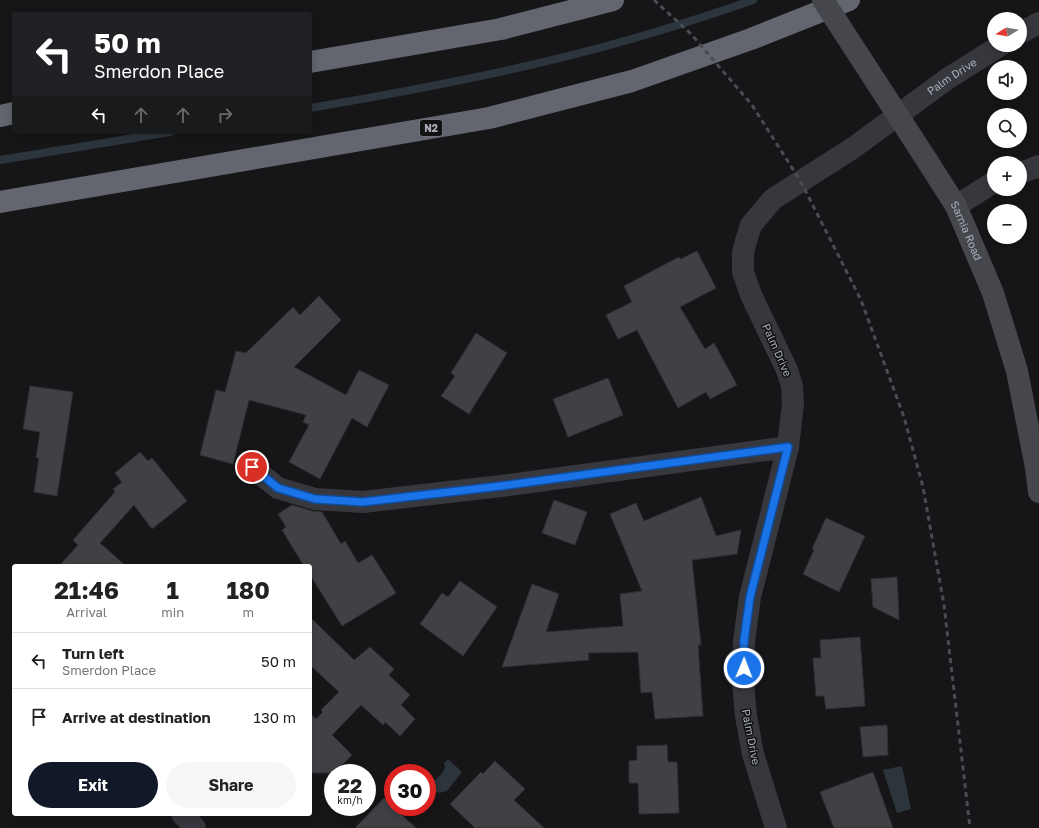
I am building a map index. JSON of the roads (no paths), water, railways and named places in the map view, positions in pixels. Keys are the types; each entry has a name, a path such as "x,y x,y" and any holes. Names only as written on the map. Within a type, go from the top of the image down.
{"highway":[{"path":"312,62 501,29 613,0"},
{"name":"N2","path":"0,202 489,118 632,82 751,39 849,0"},
{"path":"0,116 12,114"}],"main road":[{"name":"Sarnia Road","path":"823,0 956,206 993,293 1018,371 1039,492"}],"street":[{"path":"1027,29 1039,23"},
{"name":"Palm Drive","path":"776,828 753,754 746,716 743,682 744,641 750,597 788,447 794,404 792,386 781,357 751,295 743,272 743,253 751,225 773,199 853,148 947,79 990,52"},
{"path":"1027,170 1039,166"},
{"path":"956,206 987,186"},
{"path":"252,467 278,488 315,499 363,502 501,486 788,447"},
{"path":"184,816 195,828"}],"waterway":[{"path":"312,108 449,83 542,62 633,39 753,0"},
{"path":"0,160 158,134"}],"railway":[{"path":"654,0 691,34 752,105 801,182 861,300 904,417 923,487 944,605 970,828"}]}
